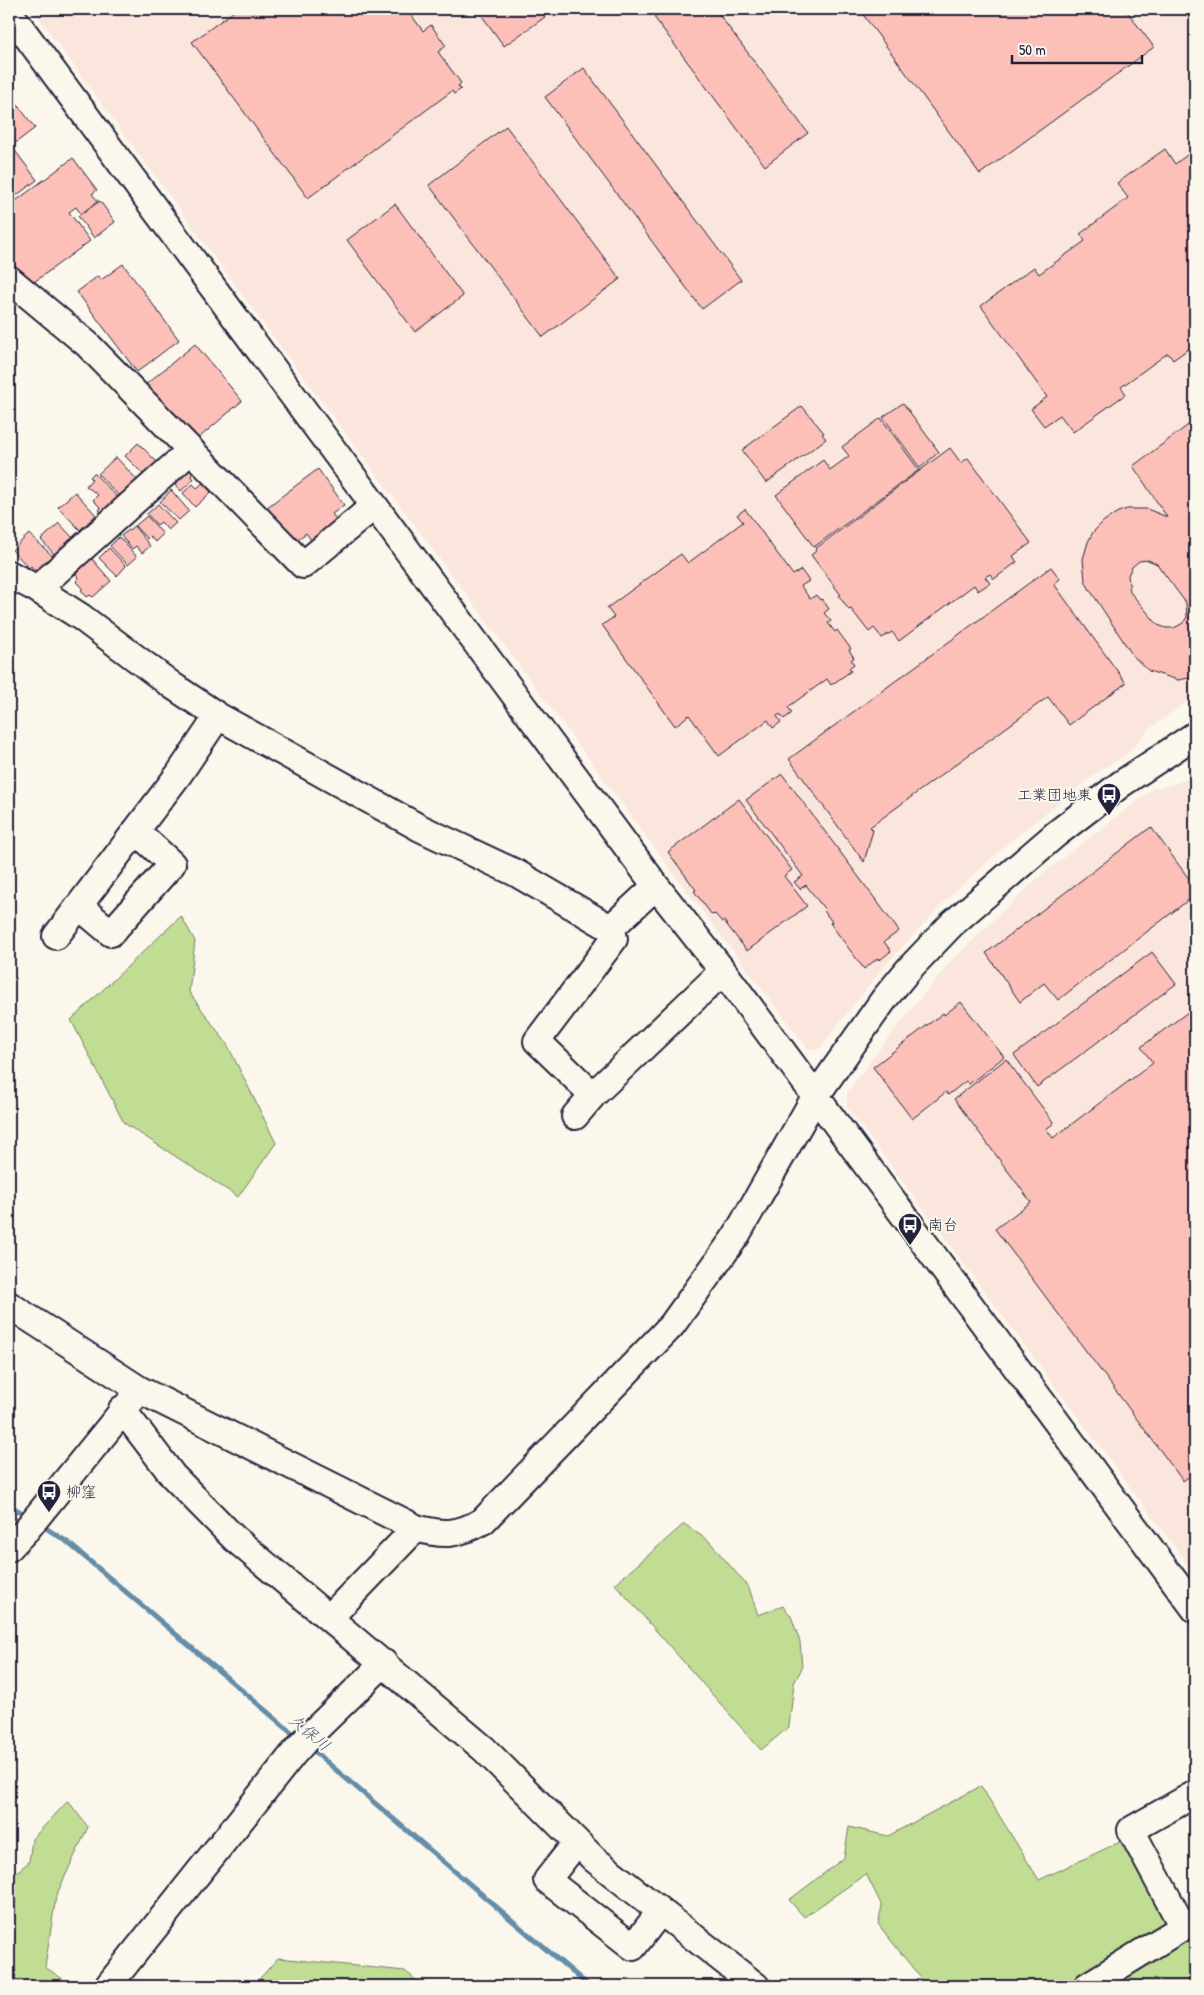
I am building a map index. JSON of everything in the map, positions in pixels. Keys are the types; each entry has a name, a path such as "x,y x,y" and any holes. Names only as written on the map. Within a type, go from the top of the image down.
{"street":[{"path":"9,12 656,886 723,971 1195,1609"},
{"path":"9,279 87,344 303,565 374,506"},
{"path":"37,589 190,450"},
{"path":"9,574 81,617 173,686 218,716 420,828 516,873 612,929"},
{"path":"56,936 137,832 218,716"},
{"path":"9,1305 140,1390 416,1528 432,1533 448,1534 467,1530 483,1521 672,1325 736,1236 815,1097 885,998 909,969 952,924 1056,834 1120,784 1195,735"},
{"path":"79,906 111,932 172,864 137,832"},
{"path":"593,1095 537,1042 614,939 612,929 615,924 656,886"},
{"path":"575,1116 593,1095 723,971"},
{"path":"9,1548 34,1520 122,1409 140,1390"},
{"path":"122,1409 173,1476 234,1538 330,1617 484,1749 594,1859 756,1986"},
{"path":"330,1617 416,1528"},
{"path":"108,1986 303,1744 384,1663"},
{"path":"1087,1986 1183,1927 1131,1830 1195,1794"},
{"path":"577,1842 547,1880 633,1947 660,1912"}],"shaded area":[{"path":"32,9 1195,9 1195,695 1149,729 1127,754 1098,772 1008,843 952,894 881,970 819,1049 808,1049 677,878 260,319"},
{"path":"1195,776 1195,1574 847,1107 847,1092 951,961 1040,876 1154,788 1169,786"}],"green space":[{"path":"181,916 195,941 189,992 227,1044 276,1143 238,1197 124,1123 71,1020"},
{"path":"684,1524 709,1541 749,1588 758,1615 783,1606 791,1616 800,1642 802,1668 794,1683 789,1727 761,1750 615,1584"},
{"path":"981,1786 1039,1880 1126,1839 1177,1929 1195,1921 1195,1986 927,1986 878,1924 882,1906 866,1874 804,1917 789,1900 844,1858 849,1827 888,1836"},
{"path":"68,1801 88,1827 56,1896 45,1967 73,1986 9,1986 9,1878 29,1862 32,1839"},
{"path":"278,1958 405,1971 423,1986 253,1986"}],"building":[{"path":"237,9 407,9 423,31 431,25 446,46 438,52 461,83 458,86 461,89 454,94 452,91 308,198 192,42"},
{"path":"477,9 539,9 545,17 504,46"},
{"path":"664,9 715,9 808,133 765,166 654,17"},
{"path":"859,9 1125,9 1154,47 980,174"},
{"path":"584,68 741,280 702,309 545,97"},
{"path":"11,96 35,128 9,148 9,97"},
{"path":"506,126 620,279 543,337 429,185"},
{"path":"13,148 37,180 9,201 9,151"},
{"path":"1165,149 1175,164 1195,149 1195,344 1173,360 1168,353 1121,387 1126,394 1073,432 1060,415 1044,426 1031,409 1047,397 981,306 1034,267 1039,274 1085,241 1080,234 1128,198 1117,183"},
{"path":"73,158 97,190 92,194 98,201 81,214 76,207 69,212 90,241 30,285 9,257 9,206"},
{"path":"100,201 115,222 94,238 78,216"},
{"path":"395,204 463,296 415,332 347,240"},
{"path":"123,264 179,340 137,372 77,292 98,276 101,280"},
{"path":"195,344 242,401 193,443 145,385"},
{"path":"903,403 939,452 920,468 883,417"},
{"path":"802,406 824,433 822,434 826,439 766,483 742,450"},
{"path":"881,418 919,470 814,547 776,495 823,460 830,470 849,456 842,447"},
{"path":"1195,420 1195,677 1178,680 1149,671 1133,656 1085,581 1083,559 1088,542 1093,532 1104,521 1118,512 1127,509 1147,509 1167,517 1133,466","holes":["1148,560 1157,564 1186,603 1187,617 1183,623 1174,628 1158,625 1130,592 1128,575 1132,567 1139,561"]},
{"path":"138,443 161,466 148,479 125,456"},
{"path":"950,448 961,463 968,458 1031,543 1013,556 1017,562 994,579 990,574 985,577 990,583 978,591 974,585 899,641 892,632 882,638 874,628 869,632 851,609 849,610 839,596 841,595 811,555 816,551 815,549"},
{"path":"116,457 138,481 121,498 98,474"},
{"path":"186,463 193,471 191,476 194,479 181,491 175,484 178,481 172,475"},
{"path":"318,469 344,505 332,514 339,523 313,543 306,533 292,544 266,508"},
{"path":"94,473 121,501 105,517 99,510 101,508 93,500 98,495 86,486"},
{"path":"203,483 211,492 195,507 183,493 193,484 197,488"},
{"path":"171,490 189,511 179,520 160,502"},
{"path":"75,492 96,515 80,530 58,507"},
{"path":"158,504 176,523 168,530 161,522 157,525 147,514"},
{"path":"745,509 793,575 801,570 809,581 801,586 810,599 816,595 820,600 822,599 829,609 824,613 831,621 828,623 835,632 837,630 851,649 849,650 854,658 851,660 854,664 849,668 851,671 831,685 827,679 788,707 792,713 784,719 780,714 777,716 781,722 773,728 768,720 719,756 689,715 675,726 602,625 614,617 607,608 681,554 688,563 743,522 737,515"},
{"path":"147,516 163,534 155,542 150,536 147,539 135,526"},
{"path":"59,523 74,539 56,556 41,540"},
{"path":"134,526 150,546 142,553 136,546 132,549 121,536"},
{"path":"29,534 58,561 41,577 31,566 29,568 12,550"},
{"path":"119,537 137,557 128,565 110,546"},
{"path":"109,548 126,566 117,576 99,558"},
{"path":"87,553 111,581 93,597 90,595 87,597 81,590 83,588 76,581 79,578 76,574 81,569 76,562"},
{"path":"1051,567 1060,579 1054,584 1126,683 1069,725 1048,697 870,827 873,830 864,862 789,759"},
{"path":"782,774 899,931 884,942 891,951 864,969 830,923 832,922 825,910 806,885 800,889 794,882 803,876 746,800"},
{"path":"739,799 792,870 784,876 807,906 747,951 724,921 722,922 715,914 712,915 668,852"},
{"path":"1151,827 1195,887 1195,895 1058,1000 1044,983 1020,1002 986,953"},
{"path":"1152,952 1176,984 1037,1087 1014,1055"},
{"path":"961,1002 1004,1057 969,1084 966,1081 948,1095 946,1092 912,1119 873,1067 943,1013 944,1015"},
{"path":"1188,1012 1195,1022 1195,1472 1183,1481 995,1229 1031,1202 954,1099 1006,1059 1054,1123 1046,1129 1053,1138 1153,1063 1141,1047"}],"waterway":[{"name":"久保川","path":"9,1505 27,1516"},
{"name":"久保川","path":"41,1525 66,1541 298,1738"},
{"name":"久保川","path":"308,1746 589,1986"}],"place":[{"name":"工業団地東","path":"1109,816"},
{"name":"南台","path":"910,1246"},
{"name":"柳窪","path":"49,1513"}]}
